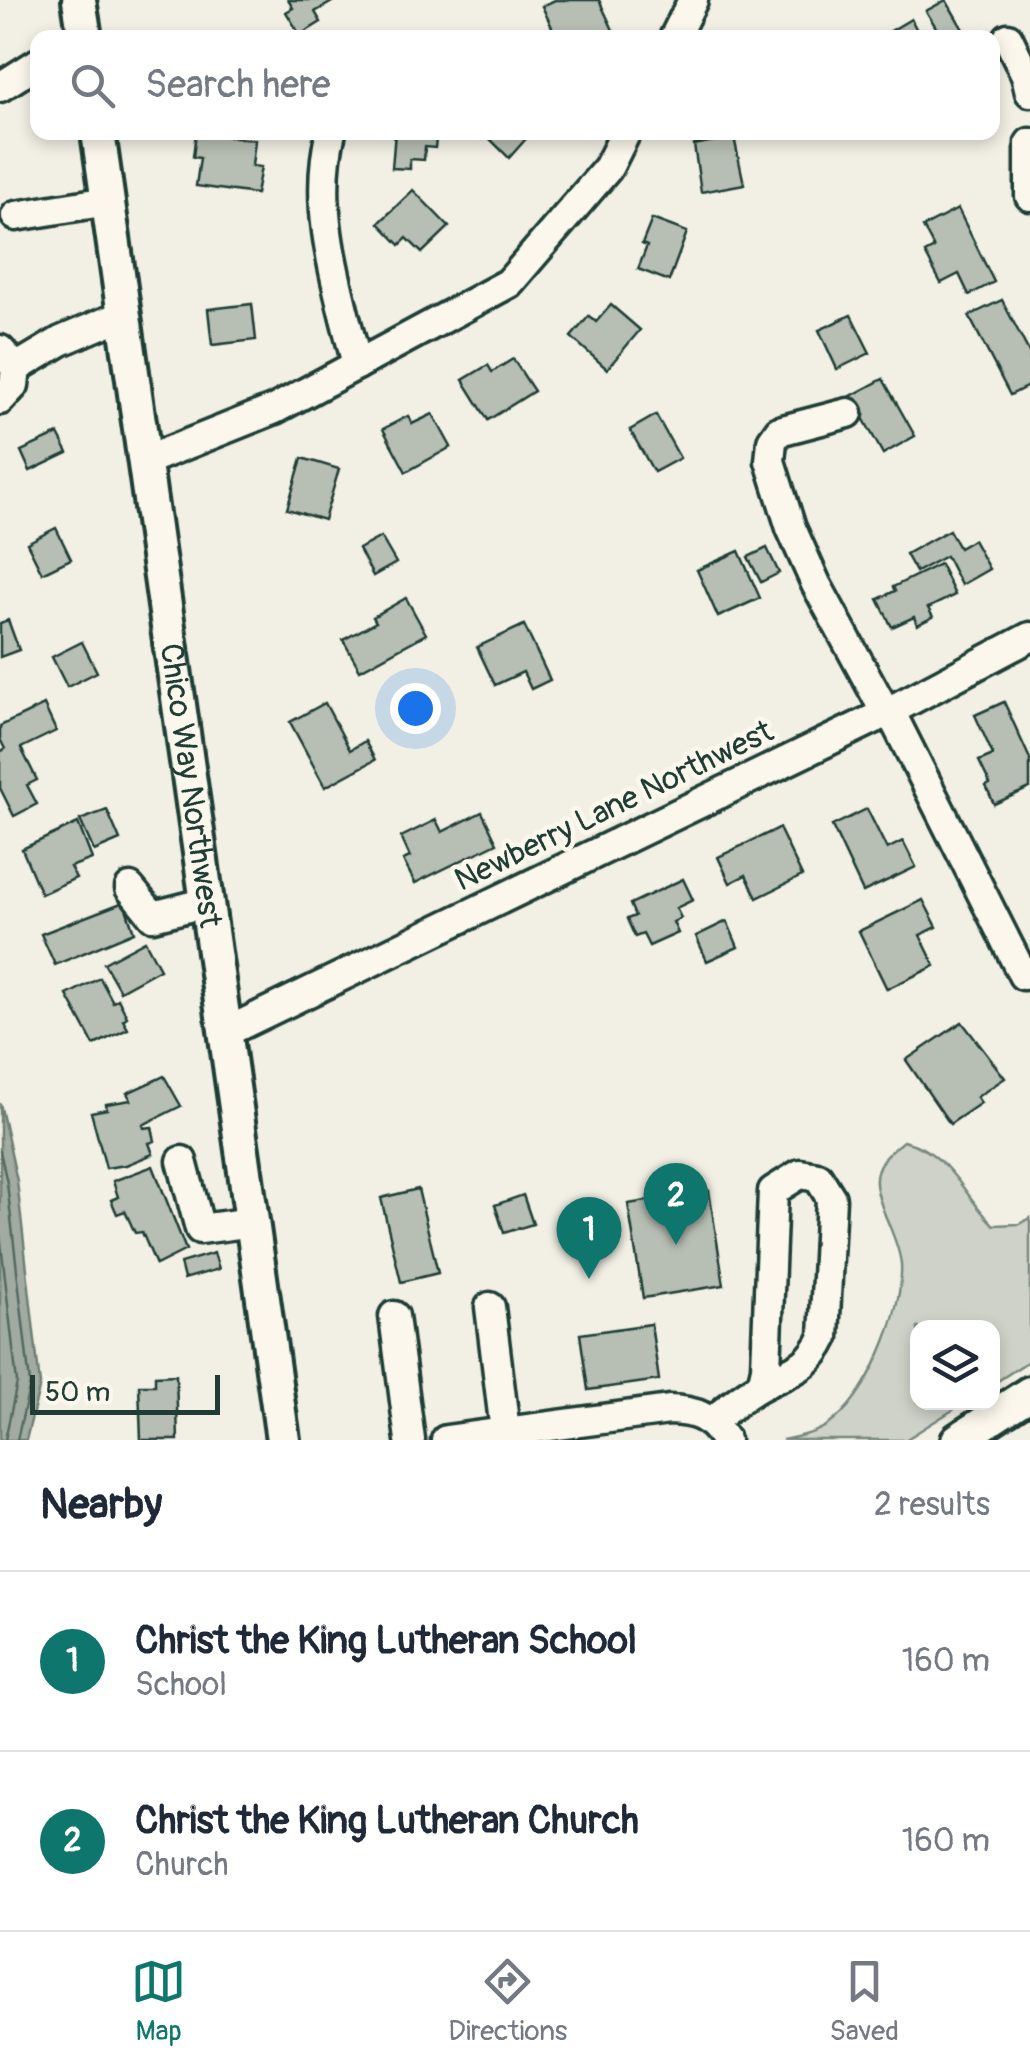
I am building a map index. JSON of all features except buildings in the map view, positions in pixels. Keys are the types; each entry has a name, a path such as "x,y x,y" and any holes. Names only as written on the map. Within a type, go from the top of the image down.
{"main road":[{"path":"80,0 82,30"},
{"name":"Chico Way Northwest","path":"99,140 283,1440"},
{"path":"958,1440 1030,1393"}],"street":[{"path":"678,30 693,0"},
{"path":"1008,38 1026,74 1030,92"},
{"path":"0,86 30,70"},
{"path":"329,140 322,166 330,259 357,365"},
{"path":"145,460 275,409 509,283 608,168 622,140"},
{"path":"1030,142 1030,196"},
{"path":"16,216 108,200"},
{"path":"0,400 14,385 8,359 124,314"},
{"path":"848,413 779,431 772,441 770,461 791,528 816,584 888,712 1022,975"},
{"name":"Newberry Lane Northwest","path":"226,1032 888,712 1030,637"},
{"path":"130,888 153,916 208,902"},
{"path":"182,1161 200,1229 252,1222"},
{"path":"446,1440 669,1410 694,1411 719,1431 762,1385 786,1376 814,1358 824,1337 831,1198 818,1177 800,1174 773,1191 766,1368 762,1385"},
{"path":"490,1307 505,1431"},
{"path":"394,1316 410,1440"}],"shaded area":[{"path":"903,1141 932,1154 994,1225 1019,1224 1030,1218 1030,1360 1000,1379 1000,1320 910,1320 910,1410 953,1410 905,1440 782,1440 816,1431 841,1414 869,1377 880,1354 900,1283 896,1243 876,1184 877,1170"}],"water":[{"path":"0,1103 17,1181 40,1385 26,1440 0,1440"}],"place":[{"name":"Christ the King Lutheran Church","path":"676,1245"},
{"name":"Christ the King Lutheran School","path":"589,1279"}]}
